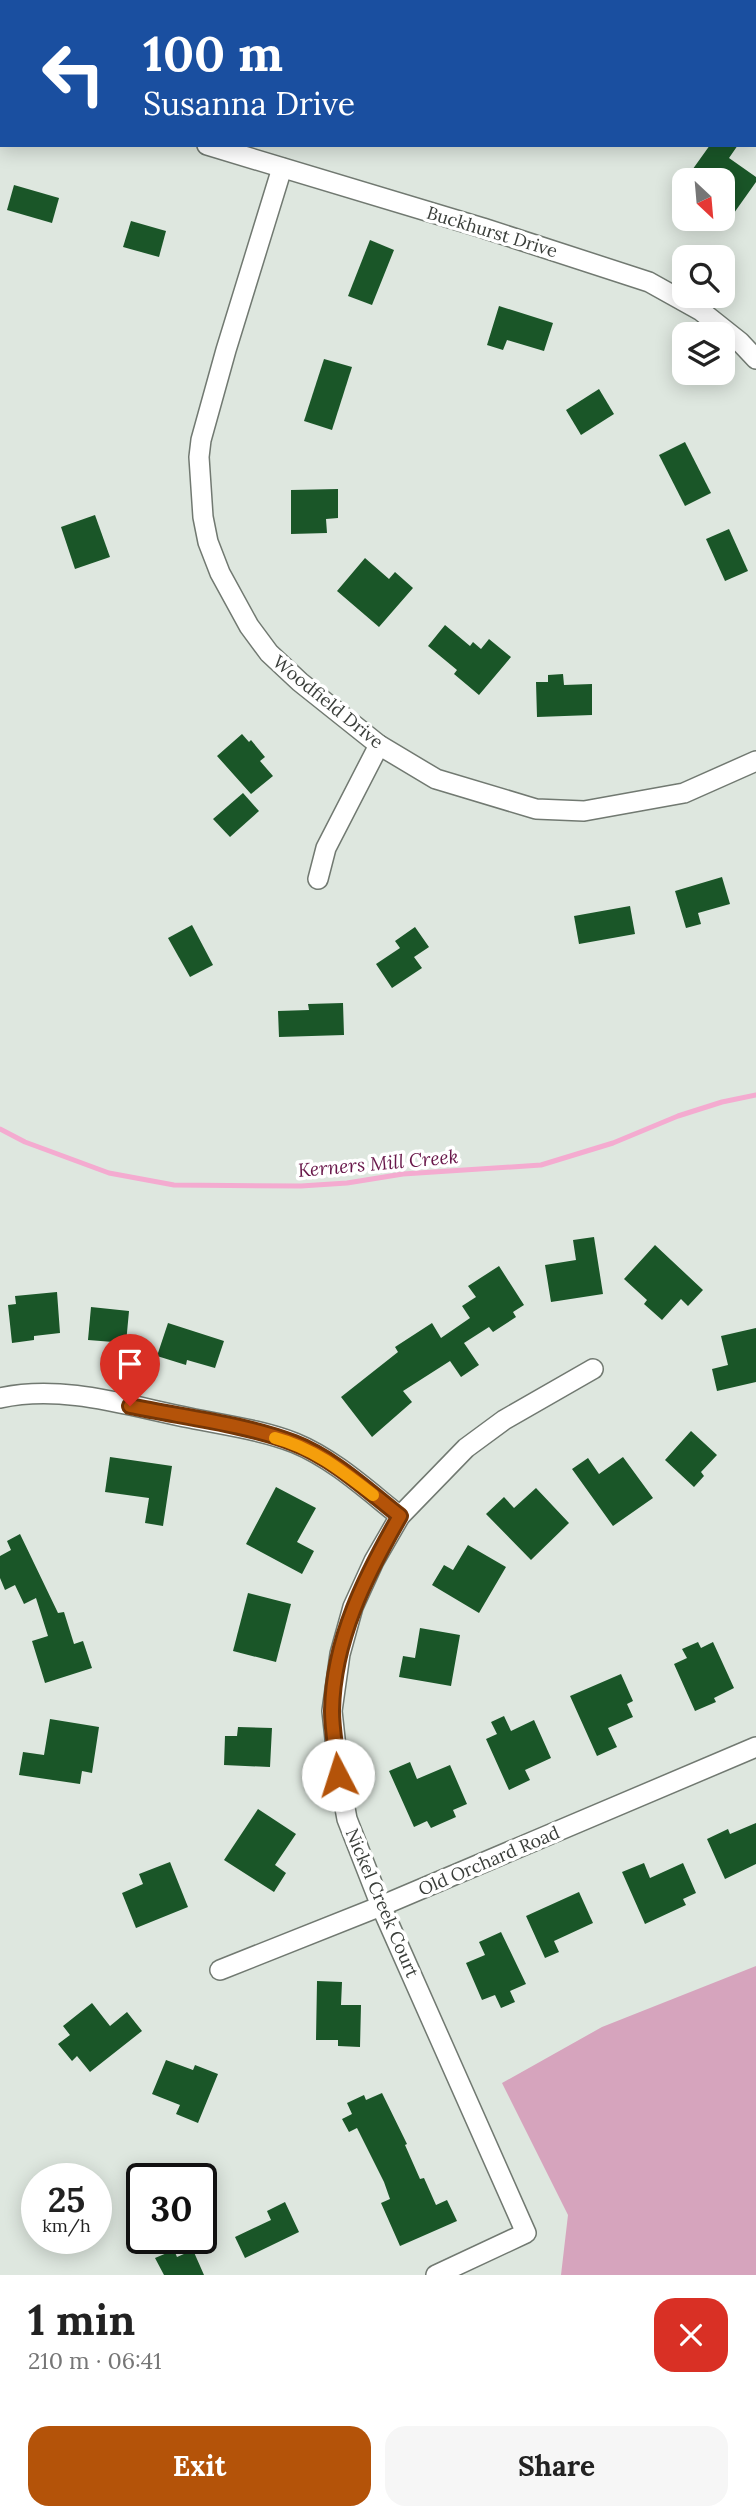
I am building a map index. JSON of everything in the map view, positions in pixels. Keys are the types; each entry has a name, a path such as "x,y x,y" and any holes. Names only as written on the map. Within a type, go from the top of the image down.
{"street":[{"name":"Buckhurst Drive","path":"214,147 483,228 649,282 701,311 740,342 756,359"},
{"name":"Woodfield Drive","path":"282,168 226,350 201,440 199,457 203,517 208,542 220,573 249,626 269,653 300,682 379,745 436,779 536,809 584,811 684,793 756,761"},
{"path":"318,879 326,848 379,745"},
{"name":"Nickel Creek Court","path":"436,2275 526,2233 381,1906 347,1819 338,1775 332,1711 340,1654 354,1607 374,1562 400,1516 466,1448 504,1420 593,1369"},
{"path":"0,1398 43,1393 75,1395 247,1430 294,1443 328,1461 400,1516"},
{"name":"Old Orchard Road","path":"220,1970 381,1906 756,1747"}],"shaded area":[{"path":"756,1966 756,2275 561,2275 568,2215 502,2083 602,2027"}],"building":[{"path":"709,147 737,147 729,158 756,177 756,182 735,212 735,168 694,168"},
{"path":"14,185 59,198 52,223 7,210"},
{"path":"131,221 166,231 159,257 123,247"},
{"path":"370,240 394,250 372,305 348,296"},
{"path":"499,306 553,323 544,351 507,340 503,350 487,345"},
{"path":"324,359 352,367 332,430 304,421"},
{"path":"599,389 614,414 581,435 566,410"},
{"path":"685,442 711,493 685,506 659,455"},
{"path":"338,489 338,518 326,519 327,533 291,534 291,490"},
{"path":"95,515 110,557 75,569 61,527"},
{"path":"729,529 748,571 725,581 706,539"},
{"path":"365,558 389,579 395,572 413,588 379,627 337,591"},
{"path":"445,625 470,646 473,642 481,649 489,639 511,657 479,695 454,674 457,670 428,646"},
{"path":"563,674 564,685 592,684 592,715 537,717 536,682 548,682 548,675"},
{"path":"242,734 249,742 251,740 265,757 260,761 273,776 251,794 217,756"},
{"path":"243,793 259,811 230,837 213,819"},
{"path":"722,877 730,904 698,913 701,924 686,928 675,891"},
{"path":"630,906 635,934 579,944 574,916"},
{"path":"192,925 213,965 190,977 168,938"},
{"path":"415,927 429,947 414,957 422,968 392,988 376,964 400,948 395,941"},
{"path":"343,1003 344,1035 279,1037 278,1011 309,1010 308,1004"},
{"path":"594,1237 603,1294 551,1302 545,1265 576,1260 573,1240"},
{"path":"655,1245 703,1290 688,1306 681,1299 662,1320 644,1304 647,1300 624,1279"},
{"path":"499,1266 524,1305 513,1312 516,1317 493,1332 489,1327 464,1343 479,1365 461,1377 450,1361 403,1391 412,1402 372,1437 341,1397 398,1352 395,1347 432,1323 441,1338 470,1318 462,1306 476,1297 468,1286"},
{"path":"57,1292 60,1333 34,1336 34,1340 12,1343 8,1305 16,1304 15,1296"},
{"path":"91,1307 129,1311 126,1343 88,1340"},
{"path":"168,1323 224,1341 215,1368 187,1360 186,1365 157,1356"},
{"path":"756,1328 756,1382 717,1391 712,1369 728,1365 721,1336"},
{"path":"691,1431 717,1455 701,1472 704,1476 694,1487 665,1460"},
{"path":"110,1457 172,1466 163,1526 145,1523 149,1498 105,1492"},
{"path":"623,1457 653,1498 613,1526 572,1469 588,1458 599,1474"},
{"path":"276,1487 316,1508 297,1542 314,1551 302,1574 246,1544"},
{"path":"536,1488 569,1523 531,1560 486,1514 504,1497 514,1508"},
{"path":"20,1534 58,1613 64,1612 74,1644 83,1641 92,1668 45,1683 32,1641 48,1636 36,1598 24,1604 15,1585 5,1590 0,1578 0,1556 11,1550 7,1541"},
{"path":"468,1545 506,1567 479,1613 432,1585 444,1565 453,1570"},
{"path":"248,1593 291,1604 276,1662 233,1651"},
{"path":"420,1628 460,1635 451,1686 399,1677 403,1656 415,1658"},
{"path":"698,1642 701,1648 713,1642 734,1688 714,1698 716,1702 695,1711 674,1664 687,1658 682,1649"},
{"path":"621,1674 633,1701 627,1704 633,1717 608,1728 617,1747 597,1756 570,1696"},
{"path":"504,1716 511,1731 534,1720 551,1758 525,1770 530,1780 509,1790 486,1739 497,1734 491,1722"},
{"path":"50,1719 99,1727 92,1773 82,1771 80,1784 19,1775 23,1752 44,1755"},
{"path":"238,1727 272,1728 270,1767 224,1765 225,1736 237,1736"},
{"path":"410,1762 417,1779 450,1765 467,1804 453,1810 456,1817 431,1828 427,1821 414,1827 389,1771"},
{"path":"258,1809 296,1834 275,1865 286,1873 274,1892 224,1860"},
{"path":"756,1823 756,1864 725,1879 707,1839 728,1829 730,1834"},
{"path":"170,1862 188,1907 136,1928 122,1893 143,1884 139,1874"},
{"path":"644,1863 650,1878 683,1863 696,1893 683,1899 686,1905 645,1924 622,1872"},
{"path":"579,1892 593,1923 554,1941 559,1952 545,1958 526,1916"},
{"path":"501,1932 526,1984 510,1991 515,2002 501,2008 495,1995 482,2000 466,1963 485,1955 479,1942"},
{"path":"317,1981 342,1982 341,2005 361,2005 360,2047 338,2046 338,2040 316,2040"},
{"path":"92,2003 110,2026 127,2012 142,2031 90,2072 77,2056 72,2061 58,2044 70,2035 63,2026"},
{"path":"166,2060 193,2070 195,2065 218,2074 198,2123 176,2114 180,2105 152,2094"},
{"path":"382,2093 407,2144 405,2145 420,2179 424,2178 436,2205 447,2200 457,2221 400,2246 381,2203 390,2199 384,2182 357,2128 349,2132 342,2119 352,2114 347,2103 364,2095 366,2100"},
{"path":"285,2202 299,2232 245,2258 235,2237 271,2220 267,2211"},
{"path":"164,2254 176,2254 177,2257 195,2254 204,2275 164,2275 155,2258"}],"waterway":[{"name":"Kerners Mill Creek","path":"0,1129 25,1142 109,1173 174,1185 301,1186 347,1183 403,1174 541,1165 613,1143 678,1116 756,1095"}],"slow traffic":[{"path":"275,1438 294,1443 328,1461 373,1495"}],"route":[{"path":"130,1406 247,1430 294,1443 328,1461 400,1516 374,1562 354,1607 340,1654 332,1711 338,1775"}]}
